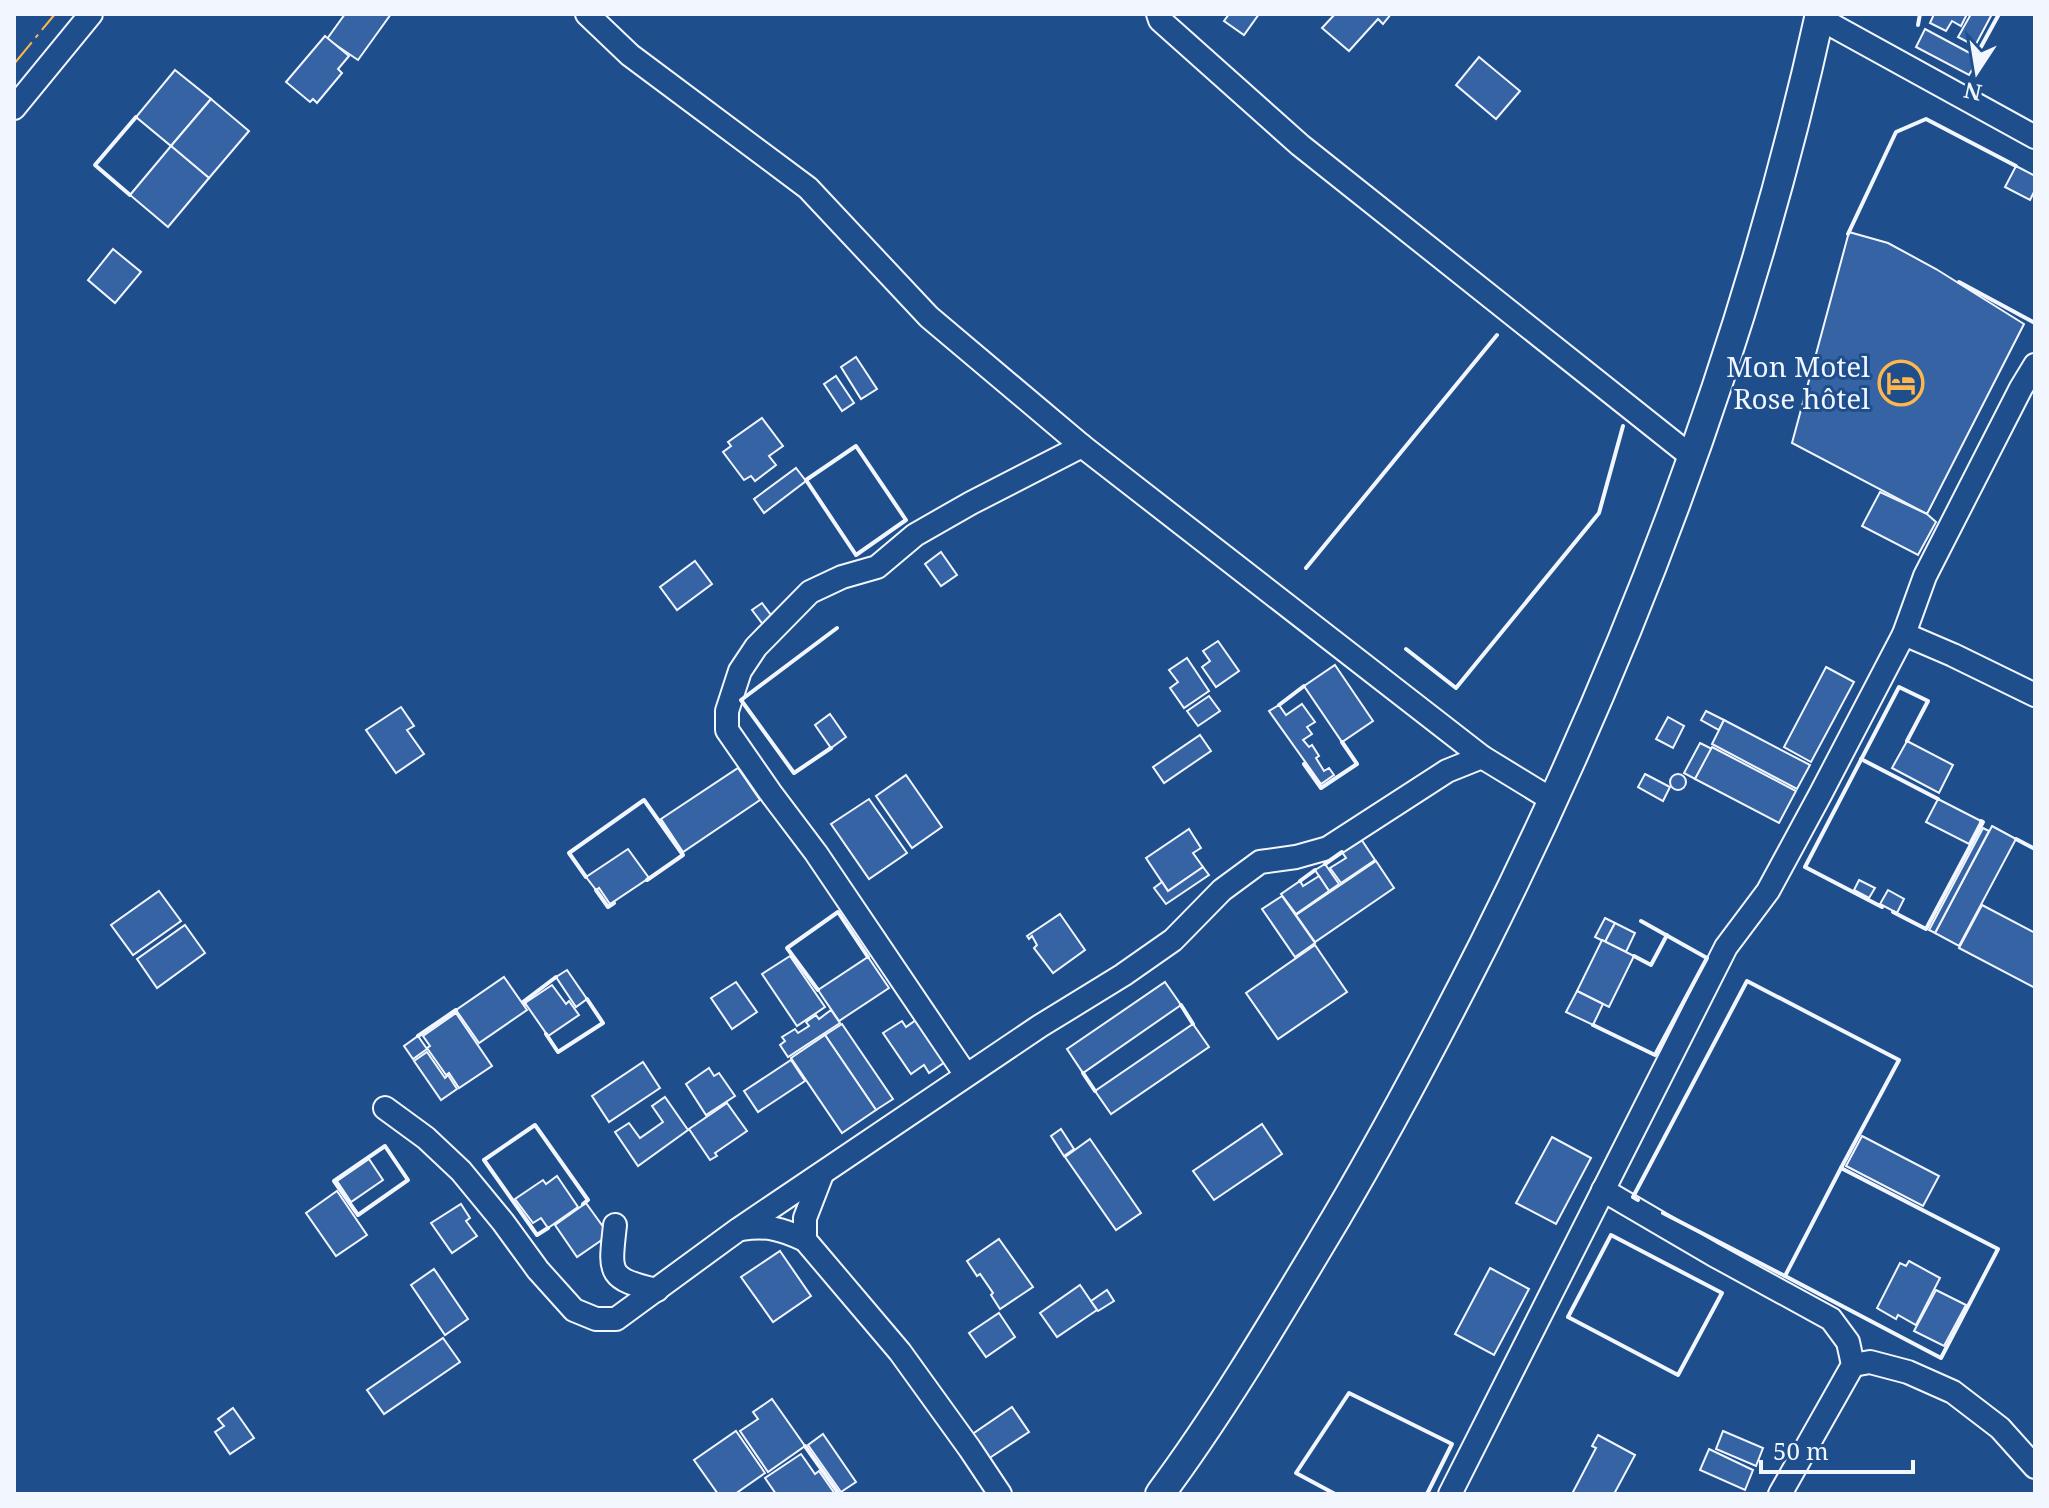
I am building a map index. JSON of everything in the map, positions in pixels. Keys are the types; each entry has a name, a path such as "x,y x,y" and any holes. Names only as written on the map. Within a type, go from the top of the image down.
{"main road":[{"path":"1160,1494 1237,1380 1379,1146 1554,801 1630,624 1733,338 1777,189 1819,16"}],"street":[{"path":"14,108 91,14"},
{"path":"587,14 630,55 808,188 929,317 1082,446 1482,757 1554,801"},
{"path":"1158,14 1160,20 1300,145 1692,457"},
{"path":"1819,16 2035,137"},
{"path":"1450,1494 1726,947 1768,891 1904,634 1925,576 2035,365"},
{"path":"966,1075 816,853 727,730 727,711 740,671 756,647 810,592 842,577 877,567 915,535 1082,446"},
{"path":"1904,634 2035,695"},
{"path":"385,1108 426,1138 461,1171 538,1270 574,1310 596,1319 616,1319 739,1229 1173,940 1222,890 1260,862 1328,848 1447,771 1482,757"},
{"path":"805,1240 805,1218 822,1174"},
{"path":"1603,1190 1831,1319 1848,1342 1853,1365 1780,1494"},
{"path":"615,1225 612,1270 633,1285 657,1290"},
{"path":"739,1229 761,1226 785,1231 805,1240 900,1352 1000,1494"},
{"path":"1853,1365 1870,1362 1908,1372 1953,1392 2000,1428 2035,1467"}],"building":[{"path":"345,14 391,14 358,60 327,39"},
{"path":"1229,14 1259,14 1244,35 1224,21"},
{"path":"1335,14 1391,14 1383,24 1378,19 1349,51 1322,28"},
{"path":"1934,14 1967,14 1961,26 1952,21 1946,31 1930,23"},
{"path":"1971,14 1992,14 1975,46 1958,37"},
{"path":"1925,29 1979,58 1969,75 1916,47"},
{"path":"325,36 349,56 338,69 342,73 317,103 313,99 310,102 286,82"},
{"path":"1479,57 1520,91 1496,119 1456,85"},
{"path":"175,70 211,99 171,146 136,117"},
{"path":"211,99 249,131 209,178 171,146"},
{"path":"171,146 209,178 168,227 130,195"},
{"path":"2016,166 2035,176 2035,190 2030,200 2005,187"},
{"name":"Mon Motel Rose hôtel","path":"1849,232 1888,243 2024,324 1927,514 1792,443"},
{"path":"113,249 141,272 115,303 88,280"},
{"path":"856,357 877,389 861,399 841,367"},
{"path":"836,376 854,403 842,411 824,384"},
{"path":"762,418 783,446 769,456 776,465 755,481 751,476 744,480 723,452 731,446 728,442"},
{"path":"796,468 806,481 764,513 754,499"},
{"path":"1880,492 1927,514 1936,522 1918,555 1862,526"},
{"path":"941,552 957,575 941,586 925,564"},
{"path":"695,561 712,584 677,610 660,587"},
{"path":"762,603 774,619 764,626 752,610"},
{"path":"1218,641 1239,671 1216,687 1202,667 1210,661 1203,651"},
{"path":"1187,658 1209,691 1184,708 1170,688 1178,682 1169,670"},
{"path":"1335,665 1373,721 1342,742 1304,686"},
{"path":"1826,667 1854,682 1811,762 1784,747"},
{"path":"1209,696 1220,711 1198,726 1187,711"},
{"path":"1302,704 1315,722 1307,727 1312,734 1303,740 1309,747 1312,745 1324,771 1329,768 1334,775 1321,784 1269,711 1279,705 1286,715"},
{"path":"401,707 414,726 407,730 424,754 396,773 366,730"},
{"path":"1706,711 1724,720 1719,730 1701,720"},
{"path":"830,714 846,737 831,748 815,725"},
{"path":"1668,717 1684,726 1673,748 1656,739"},
{"path":"1724,720 1810,765 1797,789 1712,744"},
{"path":"1200,735 1211,751 1164,783 1153,767"},
{"path":"1907,741 1953,765 1939,793 1892,768"},
{"path":"1700,743 1712,749 1695,779 1684,773"},
{"path":"1712,747 1796,791 1779,823 1695,779"},
{"path":"738,768 760,800 683,852 661,819"},
{"path":"1645,774 1670,787 1663,801 1638,787"},
{"path":"1678,774 1686,782 1678,790 1670,782"},
{"path":"906,775 942,827 912,848 876,796"},
{"path":"869,799 907,853 869,879 831,824"},
{"path":"1938,799 1981,821 1969,844 1926,822"},
{"path":"1992,826 2016,839 1959,946 1935,933"},
{"path":"1983,828 1989,831 1935,933 1929,930"},
{"path":"1189,829 1201,848 1193,853 1203,867 1168,891 1146,858"},
{"path":"1361,839 1375,860 1341,883 1330,868 1346,858 1342,852"},
{"path":"628,849 649,878 610,904 599,888 596,890 586,877"},
{"path":"1376,861 1394,888 1315,942 1296,915"},
{"path":"1325,864 1339,884 1329,891 1315,870"},
{"path":"1203,867 1209,875 1166,904 1154,888 1162,882 1168,891"},
{"path":"1319,876 1329,891 1296,914 1281,894 1300,881 1303,886"},
{"path":"1859,880 1875,888 1869,898 1854,890"},
{"path":"1888,890 1904,899 1897,913 1880,904"},
{"path":"159,891 181,921 133,955 111,925"},
{"path":"1282,896 1315,943 1295,957 1262,909"},
{"path":"1982,905 2035,933 2035,988 1959,948"},
{"path":"1060,914 1085,950 1053,973 1034,948 1037,945 1032,936 1029,939 1027,936"},
{"path":"1605,918 1615,923 1605,942 1595,937"},
{"path":"1615,923 1635,933 1626,952 1605,942"},
{"path":"185,925 205,953 157,988 137,959"},
{"path":"1602,940 1634,956 1609,1007 1577,991"},
{"path":"1315,945 1347,992 1278,1039 1246,993"},
{"path":"790,956 825,1007 797,1026 762,974"},
{"path":"868,957 889,988 839,1021 818,990"},
{"path":"567,970 587,999 576,1007 556,977"},
{"path":"504,977 527,1010 479,1043 456,1010"},
{"path":"736,982 757,1012 732,1029 711,998"},
{"path":"1165,982 1181,1005 1083,1073 1067,1049"},
{"path":"552,985 579,1015 548,1036 525,1003"},
{"path":"1577,991 1603,1004 1593,1025 1566,1012"},
{"path":"831,1010 840,1023 788,1057 780,1045 785,1041 782,1037 795,1029 798,1033 809,1026 806,1022 816,1015 819,1019"},
{"path":"456,1013 492,1066 459,1088 427,1048 430,1046 423,1036"},
{"path":"916,1020 945,1062 929,1073 924,1065 911,1074 883,1033 902,1021 906,1027"},
{"path":"842,1024 893,1099 876,1110 825,1035"},
{"path":"1193,1024 1209,1047 1111,1114 1095,1091"},
{"path":"825,1035 876,1110 842,1133 791,1058"},
{"path":"418,1036 427,1049 413,1059 404,1046"},
{"path":"427,1052 457,1089 441,1100 414,1061"},
{"path":"791,1060 805,1081 758,1112 744,1091"},
{"path":"643,1062 660,1088 609,1122 592,1096"},
{"path":"709,1068 714,1076 719,1073 735,1096 706,1115 686,1084"},
{"path":"665,1097 688,1130 638,1166 615,1132 629,1123 640,1138 663,1122 652,1106"},
{"path":"727,1103 747,1131 715,1153 717,1156 710,1160 689,1129"},
{"path":"1262,1124 1282,1154 1214,1200 1193,1171"},
{"path":"1061,1129 1074,1149 1064,1156 1051,1136"},
{"path":"1862,1136 1939,1176 1923,1206 1846,1166"},
{"path":"1552,1137 1591,1158 1556,1224 1516,1203"},
{"path":"1090,1139 1141,1213 1116,1230 1065,1157"},
{"path":"369,1159 383,1180 351,1202 337,1181"},
{"path":"557,1176 578,1207 548,1228 541,1218 533,1223 515,1199 543,1180 546,1184"},
{"path":"337,1191 367,1235 336,1256 306,1213"},
{"path":"586,1203 609,1235 577,1257 555,1225"},
{"path":"461,1204 470,1218 466,1221 477,1236 452,1253 431,1223"},
{"path":"999,1239 1033,1287 1000,1309 980,1274 977,1276 967,1261"},
{"path":"780,1251 811,1296 773,1322 741,1277"},
{"path":"1909,1261 1940,1278 1916,1325 1898,1315 1896,1319 1877,1308 1900,1263 1906,1266"},
{"path":"1490,1268 1529,1289 1494,1355 1455,1334"},
{"path":"434,1269 468,1319 445,1335 411,1285"},
{"path":"1080,1285 1097,1310 1057,1337 1040,1313"},
{"path":"1107,1290 1114,1301 1098,1311 1091,1301"},
{"path":"1936,1290 1966,1305 1944,1346 1914,1331"},
{"path":"999,1313 1015,1337 986,1357 969,1333"},
{"path":"443,1338 460,1362 384,1414 367,1390"},
{"path":"772,1399 805,1446 768,1472 740,1431 758,1419 753,1412"},
{"path":"1012,1407 1029,1432 988,1459 971,1435"},
{"path":"233,1408 254,1438 230,1454 215,1432 224,1426 218,1419"},
{"path":"736,1431 765,1473 735,1494 718,1494 694,1460"},
{"path":"1723,1431 1763,1448 1756,1466 1716,1449"},
{"path":"823,1434 856,1482 841,1492 808,1445"},
{"path":"1598,1435 1635,1455 1614,1494 1572,1494 1596,1448 1592,1446"},
{"path":"1709,1449 1753,1470 1745,1490 1700,1470"},
{"path":"801,1454 815,1474 819,1471 835,1494 776,1494 765,1478"}],"wall":[{"path":"1918,25 1920,14"},
{"path":"1976,56 1999,14"},
{"path":"130,195 95,165 136,117"},
{"path":"1848,234 1896,132 1926,119 2016,166"},
{"path":"1959,282 2035,323"},
{"path":"1306,568 1497,335"},
{"path":"1406,649 1456,688 1599,513 1623,426"},
{"path":"856,446 906,520 856,555 806,480 856,446"},
{"path":"831,748 794,773 741,700 837,628"},
{"path":"1279,705 1304,686"},
{"path":"1882,907 1805,867 1899,687 1928,701 1907,741"},
{"path":"1304,764 1321,788 1357,764 1342,742"},
{"path":"1861,759 1938,799"},
{"path":"586,877 569,853 644,800 683,855 647,880"},
{"path":"1893,912 1926,929 1981,821"},
{"path":"2016,839 2035,849"},
{"path":"1325,864 1342,852"},
{"path":"1300,881 1315,870"},
{"path":"596,890 608,907 614,903"},
{"path":"818,990 787,948 838,912 868,957"},
{"path":"1593,1025 1655,1055 1707,958 1641,921"},
{"path":"1634,956 1651,965 1667,935"},
{"path":"525,1004 523,1002 556,977"},
{"path":"1638,1200 1633,1197 1747,981 1899,1060 1841,1168"},
{"path":"546,1034 558,1052 603,1023 587,999"},
{"path":"1181,1005 1193,1024"},
{"path":"418,1036 456,1010"},
{"path":"1083,1073 1095,1091"},
{"path":"548,1228 537,1235 484,1160 535,1125 588,1200 583,1204"},
{"path":"385,1146 408,1180 358,1215 334,1181 385,1146"},
{"path":"1841,1168 1998,1249 1941,1358 1785,1276 1841,1168"},
{"path":"1663,1213 1785,1276"},
{"path":"1611,1235 1722,1293 1678,1375 1568,1317 1611,1235"},
{"path":"1335,1494 1296,1473 1349,1393 1452,1444 1427,1494"},
{"path":"805,1446 839,1494"}],"power":[{"path":"14,64 55,14"}],"place":[{"name":"Mon Motel Rose hôtel","path":"1901,383"}]}
